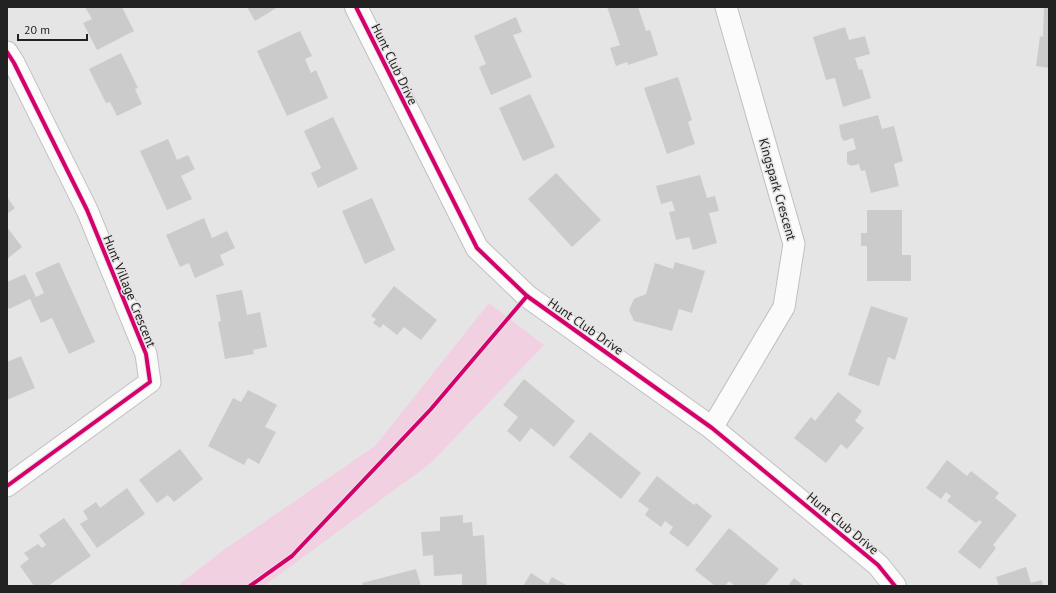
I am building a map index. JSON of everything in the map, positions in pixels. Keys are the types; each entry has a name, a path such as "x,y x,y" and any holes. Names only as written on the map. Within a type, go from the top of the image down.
{"street":[{"name":"Hunt Club Drive","path":"356,7 477,248 526,296 712,428 878,565 895,586"},
{"name":"Kingspark Crescent","path":"712,428 784,307 794,244 726,7"},
{"name":"Hunt Village Crescent","path":"7,52 14,62 87,210 146,354 150,382 7,486"}],"shaded area":[{"path":"489,303 544,345 431,463 264,586 177,586 225,549 375,446"}],"building":[{"path":"85,7 122,7 134,31 97,50 83,23 92,19"},
{"path":"247,7 278,7 255,21"},
{"path":"607,7 638,7 646,31 650,30 658,55 628,65 627,62 616,66 610,48 620,45"},
{"path":"1044,7 1049,7 1049,68 1036,66 1040,36 1043,37"},
{"path":"516,17 522,32 513,35 532,77 491,95 479,67 486,64 474,36"},
{"path":"845,27 849,40 865,36 870,54 855,58 859,70 862,69 871,98 843,107 835,78 826,80 813,37"},
{"path":"300,31 312,56 305,59 311,73 316,70 328,98 287,116 257,51"},
{"path":"121,53 138,88 135,89 142,104 117,116 110,102 106,103 89,69"},
{"path":"678,77 692,120 688,122 695,144 667,154 644,88"},
{"path":"530,94 555,147 523,161 499,108"},
{"path":"878,115 882,129 894,126 903,161 894,164 899,186 871,193 865,170 861,171 859,164 851,166 847,163 847,152 856,149 853,138 844,141 841,137 839,125"},
{"path":"333,117 358,169 318,188 311,173 321,168 304,131"},
{"path":"168,139 177,160 188,155 195,169 181,176 192,199 167,210 140,151"},
{"path":"556,173 601,220 572,247 528,199"},
{"path":"700,175 707,198 715,196 719,211 709,213 717,243 693,250 689,237 676,240 669,212 675,211 672,201 661,204 656,186"},
{"path":"7,197 15,208 7,214"},
{"path":"372,198 395,250 365,264 342,211"},
{"path":"867,210 902,210 902,255 911,255 911,281 867,281 867,246 861,246 861,233 867,233"},
{"path":"204,218 212,238 227,231 235,248 220,255 224,265 195,278 189,263 180,267 166,235"},
{"path":"7,227 22,247 7,259"},
{"path":"59,262 95,342 69,354 52,318 41,323 30,299 9,309 7,304 7,282 25,274 36,297 44,293 35,273"},
{"path":"675,262 705,271 692,313 679,309 672,331 634,321 629,310 634,299 646,294 655,263 673,269"},
{"path":"394,286 437,320 421,340 404,327 397,335 383,324 380,328 373,323 376,319 371,316"},
{"path":"242,290 247,315 260,312 267,347 253,350 254,354 225,359 218,322 221,321 216,295"},
{"path":"871,306 908,318 895,360 888,357 879,386 848,375"},
{"path":"21,356 35,388 7,400 7,362"},
{"path":"524,379 575,421 554,447 531,428 520,442 507,431 518,417 503,405"},
{"path":"248,390 277,405 265,427 276,432 259,464 248,458 244,465 208,446 233,398 241,402"},
{"path":"838,392 862,411 855,421 864,428 847,449 841,444 826,463 794,438 811,417 815,421"},
{"path":"590,432 641,473 621,499 569,457"},
{"path":"180,449 203,479 174,502 168,495 157,503 139,480"},
{"path":"947,460 967,476 971,471 999,493 995,498 1017,515 993,545 996,548 980,569 958,552 982,522 979,520 976,523 947,501 951,496 946,492 941,499 926,488"},
{"path":"657,476 694,505 696,503 712,516 688,547 669,533 673,527 665,521 661,527 645,515 649,509 638,501"},
{"path":"127,488 145,514 97,548 80,524 88,519 83,511 96,502 100,508"},
{"path":"463,515 463,523 472,522 473,536 484,535 487,586 462,586 462,574 434,576 433,555 423,556 421,532 440,531 440,517"},
{"path":"64,518 91,556 48,586 34,586 20,566 29,559 24,553 38,544 42,548 46,545 39,535"},
{"path":"729,528 779,569 765,586 735,586 729,581 725,586 715,586 695,570"},
{"path":"1026,567 1031,583 1042,580 1043,586 999,586 996,577"},
{"path":"416,569 421,586 363,586 362,583"},
{"path":"531,573 548,584 552,577 568,586 523,586"},
{"path":"794,578 804,586 788,586"}],"cycle path":[{"path":"356,7 477,248 527,296 712,428 878,565 895,586"},
{"path":"7,52 14,63 87,210 146,354 150,382 7,486"},
{"path":"250,586 292,556 431,409 527,296"}]}
